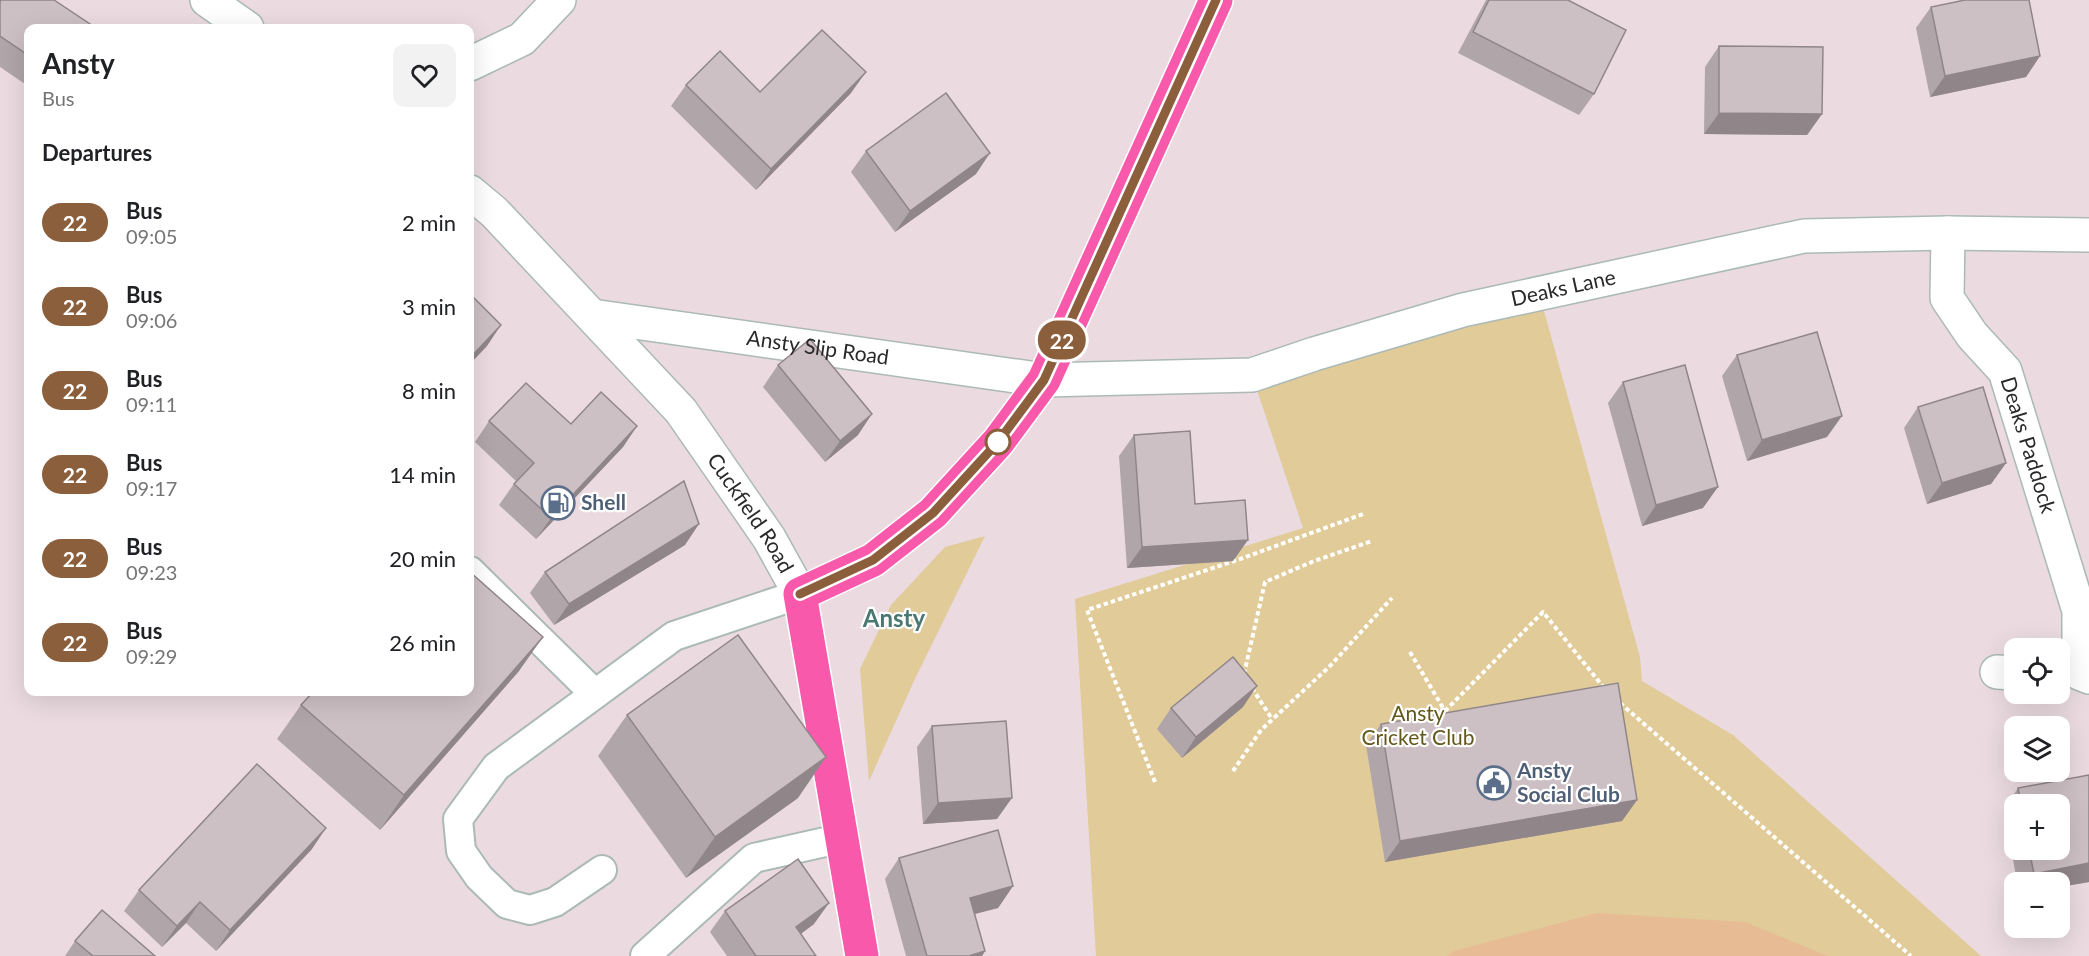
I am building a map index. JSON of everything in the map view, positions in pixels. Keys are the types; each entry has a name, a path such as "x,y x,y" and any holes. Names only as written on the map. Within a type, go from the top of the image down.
{"highway":[{"path":"800,594 873,560 933,513 998,442 1044,380 1216,0"},
{"name":"Cuckfield Road","path":"800,594 862,956"}],"street":[{"path":"207,0 241,24"},
{"path":"474,62 522,39 559,0"},
{"name":"Cuckfield Road","path":"474,195 494,212 681,411 769,538 800,594"},
{"name":"Deaks Lane","path":"1044,380 1252,375 1314,354 1463,310 1804,236 1948,233 2089,235"},
{"name":"Deaks Paddock","path":"1948,233 1947,298 1972,335 2005,371 2079,611 2076,674"},
{"name":"Ansty Slip Road","path":"592,316 1044,380"}],"lane":[{"path":"474,576 595,694"},
{"path":"602,870 555,902 530,910 507,904 479,877 461,851 458,819 496,767 675,636 800,594"},
{"path":"645,956 754,858 843,838"}],"path":[{"path":"1155,782 1087,610 1243,558 1363,514"},
{"path":"1272,719 1244,675 1265,582 1314,561 1372,541"},
{"path":"1233,771 1261,730 1330,666 1392,598"},
{"path":"1445,711 1543,612 1608,693"},
{"path":"1410,652 1451,720"},
{"path":"1616,700 1911,956"}],"green space":[{"name":"Ansty Cricket Club","path":"1539,293 1640,657 1642,681 1733,735 1981,956 1096,956 1075,599 1303,528 1252,375"},
{"path":"985,536 914,681 869,781 860,669 891,605 945,547"}],"shaded area":[{"path":"1597,913 1745,922 1828,956 1447,956 1454,951"}],"building":[{"path":"1,0 54,0 90,24 24,24 24,52 0,36"},
{"path":"1489,0 1568,0 1626,30 1594,94 1473,32"},
{"path":"1965,0 2029,0 2040,56 1945,76 1931,7"},
{"path":"822,30 866,72 771,169 686,85 720,51 760,92"},
{"path":"1719,46 1823,47 1822,114 1719,113"},
{"path":"946,93 990,153 910,211 866,151"},
{"path":"474,298 501,325 474,354"},
{"path":"1817,332 1842,416 1762,440 1737,355"},
{"path":"810,339 872,414 840,441 778,365"},
{"path":"1685,365 1718,487 1656,505 1623,382"},
{"path":"526,383 571,424 601,392 637,426 551,518 514,484 534,463 489,421"},
{"path":"1983,387 2006,463 1942,483 1918,407"},
{"path":"1190,431 1195,504 1245,500 1248,540 1142,547 1134,435"},
{"path":"684,481 699,524 569,604 545,572"},
{"path":"474,576 543,637 404,795 301,705 309,696 474,696"},
{"path":"738,635 826,757 715,837 627,715"},
{"path":"1233,657 1257,686 1196,737 1171,708"},
{"name":"Ansty Social Club","path":"1618,683 1637,800 1400,841 1381,724"},
{"path":"1006,721 1012,798 938,803 932,726"},
{"path":"257,764 326,828 230,930 200,902 177,926 139,890"},
{"path":"2089,775 2089,863 2034,872 2031,860 2070,860 2070,794 2019,794 2018,788 2051,782 2070,782 2070,778"},
{"path":"998,830 1013,886 970,898 985,951 969,956 927,956 899,858"},
{"path":"798,859 829,903 796,927 816,956 756,956 725,911"},
{"path":"102,910 155,956 93,956 75,941"}],"bus line":[{"name":"22","path":"800,594 873,560 933,513 998,442 1044,380 1216,0"}],"place":[{"name":"Shell","path":"558,503"},
{"name":"Ansty Social Club","path":"1494,783"}],"district":[{"name":"Ansty","path":"894,619"}]}
